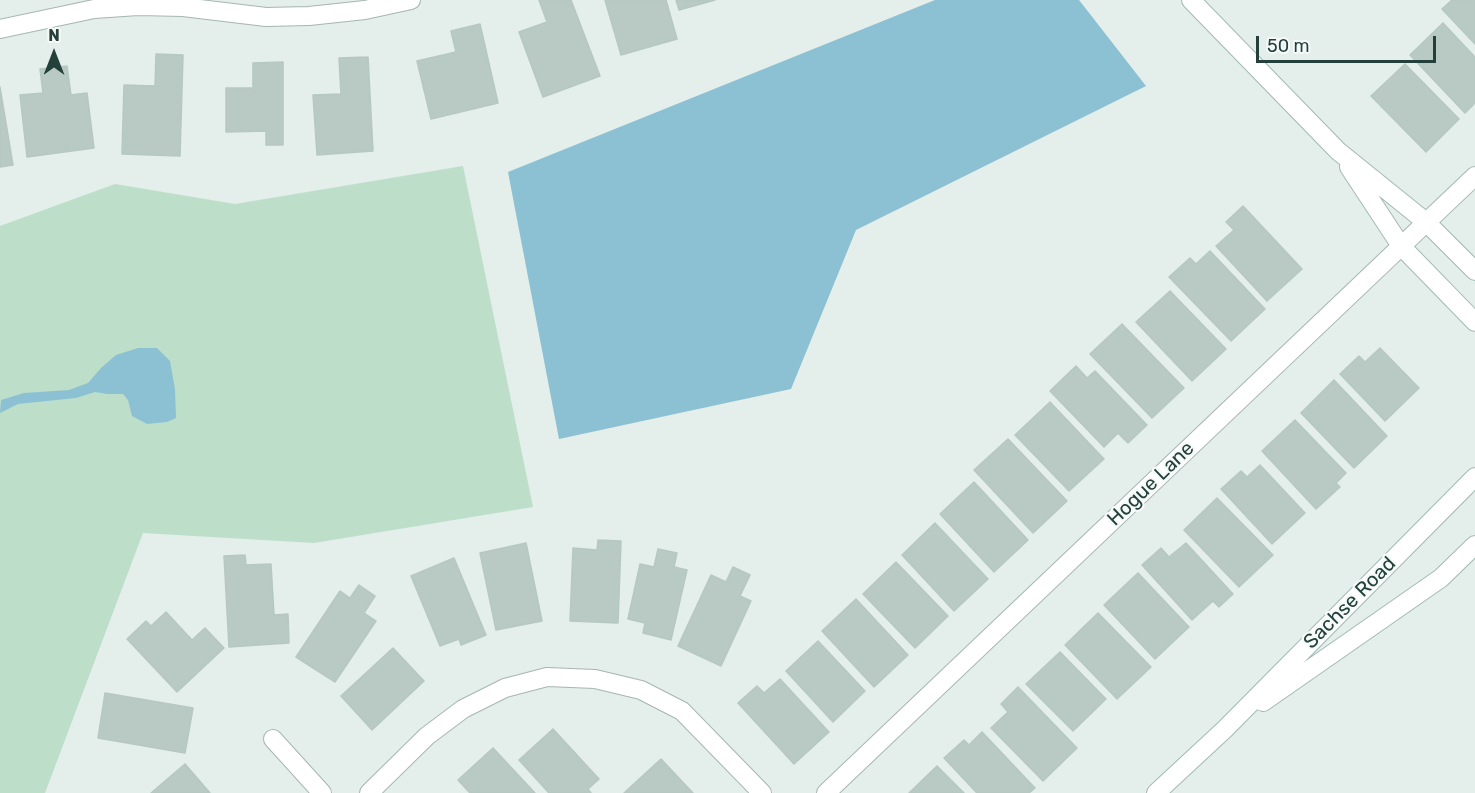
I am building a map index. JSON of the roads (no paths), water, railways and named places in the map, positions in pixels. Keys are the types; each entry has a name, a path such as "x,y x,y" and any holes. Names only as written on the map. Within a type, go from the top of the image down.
{"street":[{"path":"0,29 94,9 183,3 266,17 309,16 365,10 411,0"},
{"path":"1191,0 1338,151 1426,222 1475,270"},
{"path":"1338,151 1401,246 1475,322"},
{"name":"Hogue Lane","path":"826,793 1475,176"},
{"name":"Sachse Road","path":"1156,793 1225,729 1475,477"},
{"name":"Sachse Road","path":"1225,729 1441,578 1475,545"},
{"path":"369,793 427,736 463,709 505,688 547,677 595,679 641,690 682,711 762,793"},
{"path":"273,739 322,793"}],"water":[{"path":"935,0 1079,0 1146,86 856,230 791,389 559,439 508,172"},
{"path":"138,348 157,348 170,361 175,389 176,418 167,422 147,424 132,416 128,400 123,394 95,392 76,398 18,404 0,413 1,400 24,393 69,390 88,383 116,355"}]}
